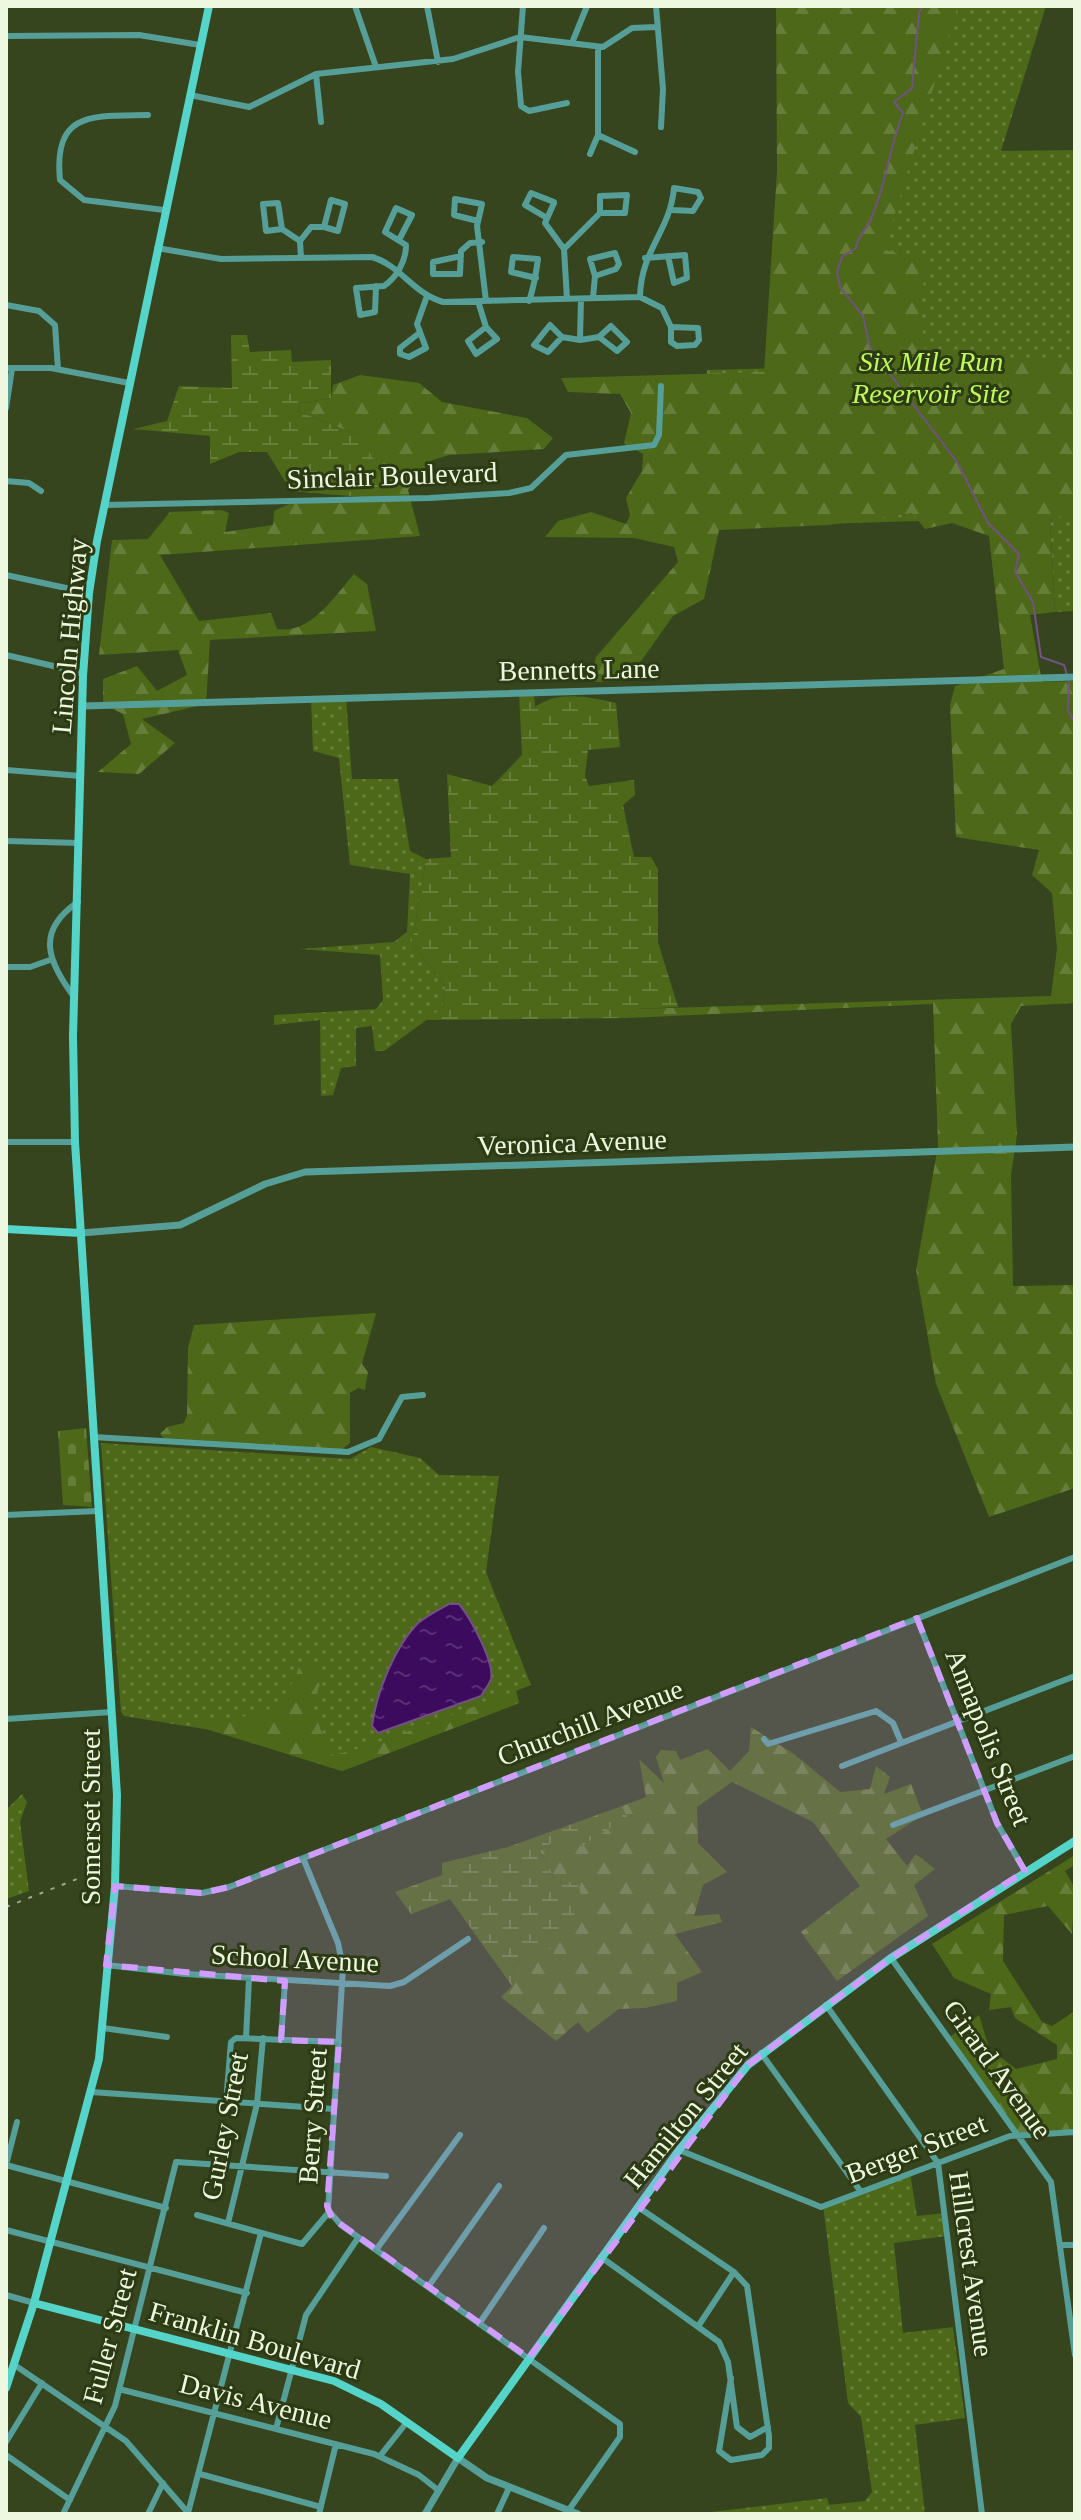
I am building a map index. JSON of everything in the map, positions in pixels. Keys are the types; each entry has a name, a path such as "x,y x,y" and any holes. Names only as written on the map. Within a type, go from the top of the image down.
{"main road":[{"name":"Lincoln Highway","path":"81,1233 75,1142 75,998 83,676 89,593 164,210 209,6"},
{"path":"6,1229 81,1233"},
{"name":"Somerset Street","path":"6,2388 16,2366 91,2092 103,2028 115,1886 117,1795 81,1233"},
{"name":"Hamilton Street","path":"458,2458 679,2150 761,2053 891,1958 1075,1841"},
{"name":"Franklin Boulevard","path":"34,2303 291,2368 364,2394 458,2458"}],"street":[{"path":"355,6 376,67"},
{"path":"427,6 438,62"},
{"path":"523,6 518,72 521,106 529,111 567,103"},
{"path":"572,43 587,6"},
{"path":"656,6 663,89 661,127"},
{"path":"190,95 249,107 316,74 438,62 520,37 598,47 609,45 637,26 656,27"},
{"path":"6,36 139,35 200,45"},
{"path":"590,154 598,135 598,47"},
{"path":"316,74 321,122"},
{"path":"148,115 85,116 73,124 59,151 60,180 84,200 164,210"},
{"path":"598,135 635,152"},
{"path":"640,297 645,258 672,210 674,188 698,192 701,198 693,211 672,210"},
{"path":"547,218 525,205 531,193 554,202 547,218 549,231 564,249 567,299"},
{"path":"564,249 600,213 625,213 627,195 607,193 600,196 600,213"},
{"path":"478,221 454,215 455,199 482,204 478,221 482,242 482,301 486,327 497,339 476,354 468,341 486,327"},
{"path":"301,258 300,241 311,227 338,231 345,204 331,200 324,227"},
{"path":"282,229 278,203 263,204 266,231 282,229 300,241"},
{"path":"376,286 375,312 360,315 356,288 376,286 384,286 397,272 407,248 400,238 385,232 396,208 412,215 400,238"},
{"path":"461,256 436,259 433,274 460,274 461,256 470,243 482,242"},
{"path":"157,248 221,259 372,257 427,296 443,302 640,297 662,308 671,327 671,342 677,346 695,345 699,340 698,328 671,327"},
{"path":"593,298 595,276 590,259 615,253 619,264 616,269 595,276"},
{"path":"645,258 668,256 685,255 687,278 683,282 674,283 671,280 668,256"},
{"path":"529,301 536,278 538,259 513,257 511,272 536,278"},
{"path":"418,334 417,324 427,296"},
{"path":"580,340 581,299"},
{"path":"6,305 39,311 55,325 58,369"},
{"path":"562,337 548,352 534,345 550,325 562,337 580,340 599,337 611,326 627,342 617,351 599,337"},
{"path":"6,408 9,368 58,369 129,383"},
{"name":"Sinclair Boulevard","path":"105,505 430,498 520,491 540,482 566,455 654,445 659,435 661,386"},
{"path":"6,481 29,483 41,491"},
{"path":"6,575 89,593"},
{"path":"6,655 79,672 83,676"},
{"name":"Bennetts Lane","path":"83,706 1070,677"},
{"path":"6,770 81,776"},
{"path":"6,841 79,843"},
{"path":"75,998 50,960 48,943 68,909 78,902"},
{"path":"6,967 30,967 50,960"},
{"path":"6,1142 75,1142"},
{"name":"Veronica Avenue","path":"81,1233 180,1225 265,1184 305,1172 1075,1147"},
{"path":"93,1437 348,1452 379,1439 402,1397 423,1395"},
{"path":"6,1515 98,1511"},
{"name":"Churchill Avenue","path":"115,1886 214,1892 1075,1557"},
{"name":"Annapolis Street","path":"917,1618 1003,1835 1025,1871"},
{"path":"842,1766 1075,1676"},
{"path":"764,1739 768,1744 876,1711 893,1723 901,1742"},
{"path":"6,1719 112,1712"},
{"path":"893,1825 1075,1756"},
{"name":"Berry Street","path":"303,1858 338,1943 343,1983 329,2212 358,2238 622,2426 620,2437 568,2512"},
{"name":"School Avenue","path":"106,1965 249,1979 390,1986 404,1982 468,1939"},
{"name":"Girard Avenue","path":"891,1958 1051,2182 1075,2355"},
{"path":"246,2038 249,1979"},
{"path":"281,2040 285,1981"},
{"name":"Hillcrest Avenue","path":"826,2005 938,2163 982,2514"},
{"path":"103,2028 167,2037"},
{"path":"226,2102 231,2042 246,2038 339,2042"},
{"name":"Gurley Street","path":"228,2223 257,2104 263,2038"},
{"path":"761,2053 861,2192"},
{"path":"91,2092 334,2109"},
{"path":"17,2122 6,2165 166,2208"},
{"name":"Berger Street","path":"679,2150 821,2207 1018,2133 1075,2132"},
{"path":"376,2250 460,2135"},
{"name":"Fuller Street","path":"63,2514 106,2427 119,2389 176,2162 241,2165"},
{"path":"241,2165 386,2176"},
{"path":"428,2287 499,2186"},
{"path":"638,2207 734,2272 749,2292 768,2427 769,2448 762,2455 731,2460 719,2451 731,2378"},
{"path":"197,2215 302,2244 329,2212"},
{"path":"479,2324 544,2228"},
{"path":"6,2230 247,2293"},
{"path":"188,2514 217,2412 261,2233"},
{"path":"276,2429 310,2307 358,2238"},
{"path":"1062,2245 1075,2245"},
{"path":"601,2257 719,2342 731,2378 737,2427 750,2437 768,2427"},
{"path":"699,2325 734,2272"},
{"path":"6,2295 34,2303"},
{"path":"16,2366 126,2441 188,2514"},
{"path":"6,2442 42,2383"},
{"name":"Davis Avenue","path":"119,2389 380,2456 419,2475 438,2490"},
{"path":"380,2456 407,2422"},
{"path":"200,2474 320,2511 336,2444"},
{"path":"6,2455 70,2500"},
{"name":"Franklin Boulevard","path":"458,2458 509,2488 578,2514"},
{"name":"Hamilton Street","path":"425,2514 458,2458"},
{"path":"148,2514 163,2483"},
{"path":"497,2514 509,2488"}],"highlighted area":[{"path":"917,1618 997,1823 1025,1871 891,1958 748,2065 529,2358 332,2218 327,2206 339,2042 281,2040 285,1981 106,1965 115,1886 202,1893 229,1887"}],"green space":[{"path":"776,6 958,6 884,250 929,261 919,304 927,364 1075,358 1075,512 1050,520 1055,612 1030,615 1042,682 1075,681 1075,1003 1021,1006 1011,1024 1017,1135 1011,1175 1013,1286 1075,1285 1075,1488 989,1517 936,1384 916,1270 938,1146 933,1004 628,1018 635,1009 1051,996 1057,949 1052,893 1032,875 1039,850 956,837 950,705 955,686 1004,669 989,536 952,523 925,529 912,513 828,525 719,530 704,599 673,616 627,681 590,682 596,657 678,562 674,547 634,538 545,537 558,521 591,512 626,524 630,515 626,498 642,471 643,454 624,443 631,413 620,394 568,392 561,378 764,372 777,171"},
{"name":"Six Mile Run Reservoir Site","path":"788,6 1046,6 1001,151 1075,150 1075,611 1055,612 1050,520 1055,517 649,529 708,456 707,370 788,368"},
{"path":"231,335 247,335 250,352 291,350 292,362 331,360 331,398 301,403 298,411 357,435 387,478 385,499 291,491 267,452 239,452 210,464 210,436 133,429 167,421 179,386 232,388"},
{"path":"360,375 419,383 442,402 527,418 553,438 544,449 449,455 430,461 408,490 420,536 160,555 199,621 271,613 277,629 300,626 321,612 354,574 367,584 376,631 210,640 206,704 142,719 175,743 139,774 98,772 131,744 123,714 103,704 103,679 137,666 157,691 187,675 178,650 99,655 112,540 148,539 170,512 222,510 229,513 225,532 273,525 274,511 289,504 385,499 357,435 298,411 301,403 331,398 333,385"},
{"path":"534,692 535,707 564,697 585,697 616,703 620,747 588,750 585,776 589,786 634,780 635,795 623,805 634,857 651,857 658,869 658,942 678,1007 635,1009 628,1018 424,1020 443,1008 445,986 412,943 426,859 451,857 447,774 492,786 522,755 519,693"},
{"path":"346,697 352,779 398,779 410,851 426,859 412,943 445,986 443,1008 384,1051 375,1051 372,1026 356,1028 356,1066 341,1068 333,1095 321,1096 320,1020 274,1025 274,1015 376,1009 383,1000 380,955 300,949 394,942 407,932 410,874 350,865 339,758 313,751 311,699"},
{"path":"376,1313 362,1364 368,1372 365,1390 358,1388 350,1393 350,1443 341,1450 166,1441 160,1434 167,1427 184,1423 187,1415 188,1348 194,1325"},
{"path":"86,1428 92,1507 63,1505 58,1431"},
{"path":"101,1443 350,1459 371,1447 420,1458 439,1475 499,1476 486,1572 531,1685 516,1691 519,1703 342,1771 217,1731 124,1716 121,1712"},
{"path":"302,1661 325,1671 312,1705 330,1756 366,1747 516,1691 519,1703 342,1771 206,1729 200,1722 256,1715 283,1703"},
{"path":"751,1727 794,1754 840,1792 870,1789 876,1766 890,1777 884,1794 911,1784 923,1815 886,1839 907,1866 916,1854 935,1869 914,1885 928,1916 837,1981 801,1932 860,1886 813,1822 732,1782 697,1807 698,1843 727,1872 703,1885 694,1916 719,1914 722,1922 675,1934 702,1972 677,1983 677,2001 645,2008 619,2009 587,2033 578,2022 556,2041 501,1997 512,1986 515,1963 554,1947 555,1879 540,1851 562,1836 626,1817 622,1806 646,1797 639,1759 664,1783 656,1757 661,1750 676,1751 680,1760 708,1749 730,1771 749,1751"},
{"path":"22,1794 27,1802 20,1822 29,1891 6,1899 6,1810"},
{"path":"622,1806 627,1817 582,1846 562,1836 540,1851 555,1879 579,1884 582,1905 571,1918 561,1918 555,1947 515,1963 512,1986 450,1899 411,1914 395,1892 442,1875 442,1863 508,1847"},
{"path":"1075,1855 1075,1865 1065,1871 1075,1888 1072,1934 1048,1906 1004,1915 1003,1961 1042,2022 1052,2026 1075,2011 1075,2133 1018,2133 950,2037 979,2015 989,2048 1016,2069 1057,2059 1057,2045 1015,2018 1011,2007 989,2010 991,1994 954,1978 932,1944"},
{"path":"910,2173 917,2216 945,2213 947,2236 894,2243 903,2333 953,2327 965,2418 915,2425 925,2514 695,2514 827,2498 829,2505 865,2501 872,2492 861,2417 848,2403 823,2205"}],"water":[{"path":"449,1604 459,1604 475,1629 489,1662 489,1683 481,1696 378,1733 372,1726 374,1713 394,1658 417,1624"}],"waterway":[{"path":"923,6 919,13 912,88 894,102 903,113 880,194 856,248 842,257 837,272 840,287 863,316 870,348 957,462 988,523 1019,554 1015,572 1033,602 1041,657 1064,665 1067,675"},
{"path":"1069,682 1068,711 1075,722"}],"railway":[{"path":"6,1907 82,1877"}]}
